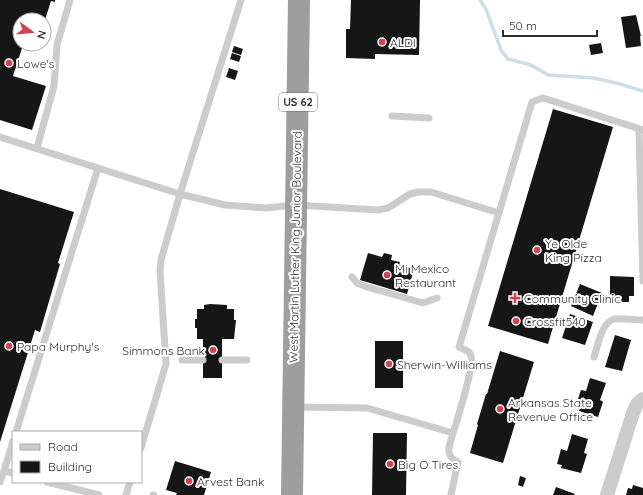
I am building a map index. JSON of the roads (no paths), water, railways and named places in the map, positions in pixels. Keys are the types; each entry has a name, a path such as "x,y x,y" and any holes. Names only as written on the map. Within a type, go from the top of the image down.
{"highway":[{"name":"West Martin Luther King Junior Boulevard","path":"292,495 299,0"}],"street":[{"path":"607,495 632,413 637,404 643,399"}],"lane":[{"path":"37,148 54,86 57,45 70,0"},
{"path":"142,445 166,364 160,271 161,260 240,0"},
{"path":"451,495 458,462 454,460 449,452 453,433 464,399 471,363 471,356 467,350 459,347 532,102 543,98 641,129 643,282"},
{"path":"392,116 429,118"},
{"path":"0,138 37,148 180,194 226,204 266,208 296,205 378,210 388,208 410,194 418,192 431,192 498,213"},
{"path":"16,431 98,168"},
{"path":"352,277 357,283 367,287 423,303 437,298"},
{"path":"594,357 604,327 609,322 615,319 643,320"},
{"path":"182,360 203,360"},
{"path":"222,360 247,360"},
{"path":"293,407 366,408 453,433"},
{"path":"0,482 12,443"},
{"path":"4,471 12,473"},
{"path":"51,483 99,495"},
{"path":"126,495 130,483"}],"waterway":[{"path":"480,0 486,9 501,50 508,59 531,65 548,75 594,78 643,91"}],"place":[{"name":"ALDI","path":"382,42"},
{"name":"Lowe's","path":"9,63"},
{"name":"Ye Olde King Pizza","path":"537,250"},
{"name":"Mi Mexico Restaurant","path":"387,275"},
{"name":"Community Clinic","path":"515,298"},
{"name":"Crossfit540","path":"516,321"},
{"name":"Papa Murphy's","path":"9,346"},
{"name":"Simmons Bank","path":"213,350"},
{"name":"Sherwin-Williams","path":"389,364"},
{"name":"Arkansas State Revenue Office","path":"500,409"},
{"name":"Big O Tires","path":"390,464"},
{"name":"Arvest Bank","path":"189,481"}]}
